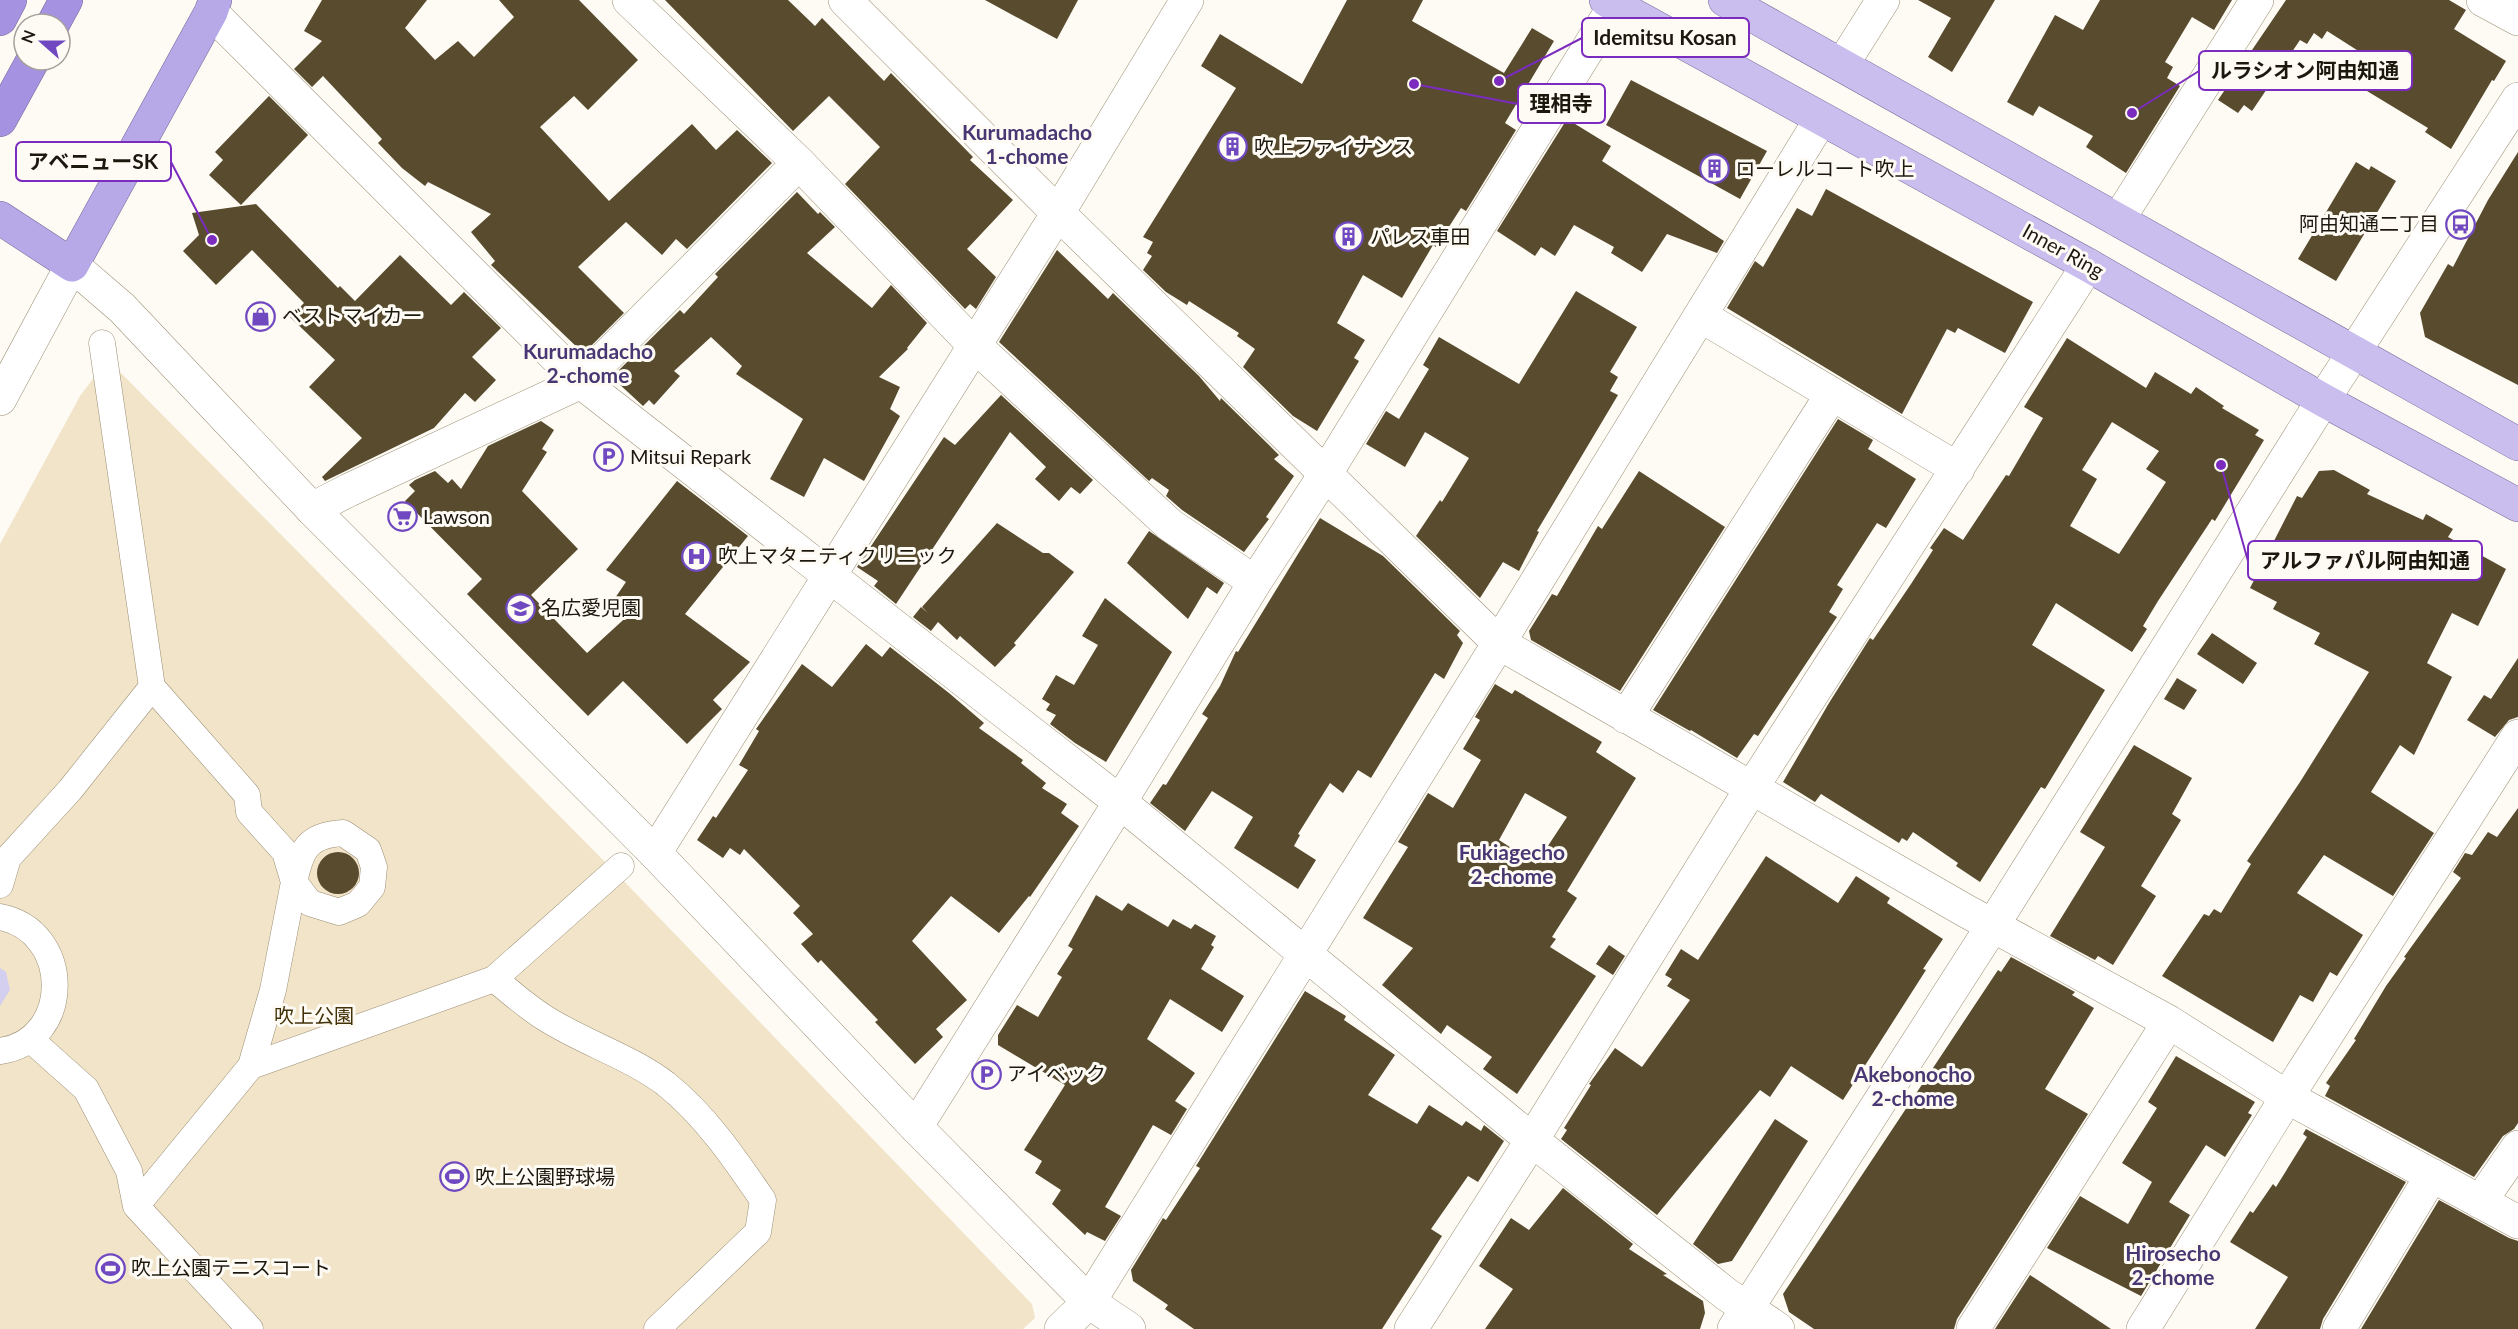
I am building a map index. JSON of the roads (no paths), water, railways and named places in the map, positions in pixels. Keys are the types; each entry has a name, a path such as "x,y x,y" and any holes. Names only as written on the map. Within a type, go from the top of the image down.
{"highway":[{"path":"0,19 10,0"},
{"path":"0,218 72,265 216,4"},
{"path":"0,120 26,72"}],"main road":[{"path":"1725,0 2518,444"},
{"name":"Inner Ring","path":"1611,2 2088,265 2323,400 2518,505"}],"street":[{"path":"629,0 799,163 973,344 1170,525 1255,582"},
{"path":"845,0 1058,213 1499,643 1751,789 2169,1023 2287,1097 2518,1222"},
{"path":"655,854 973,344 1058,213 1187,0"},
{"path":"1842,65 1883,0"},
{"path":"2118,220 2257,0"},
{"path":"2483,0 2518,19"},
{"path":"916,1127 1255,582 1326,473 1611,2"},
{"path":"216,4 581,382 1120,802 1533,1140 1741,1319 1778,1329"},
{"path":"1741,1319 1994,925 2323,400 2518,99"},
{"path":"1060,1329 1089,1302 1499,643 1821,118"},
{"path":"312,509 581,382 799,163"},
{"path":"0,399 72,265 122,308 312,509 655,854 916,1127 1089,1302 1129,1329"},
{"path":"1410,1329 1533,1140 1751,789 2088,265"},
{"path":"1701,316 1958,469"},
{"path":"102,343 152,687 247,795 249,812 285,852 294,882 273,990 251,1066 136,1206"},
{"path":"1626,717 1832,394"},
{"path":"0,885 8,858 70,790 152,687"},
{"path":"2143,1329 2287,1097 2518,736"},
{"path":"251,1066 494,979 621,866"},
{"path":"0,917 26,927 39,939 55,971 56,988 53,1005 44,1024 30,1039 9,1050 0,1051"},
{"path":"494,979 545,1018 625,1058 666,1085 710,1128 763,1200 758,1232 657,1329"},
{"path":"1973,1329 2169,1023"},
{"path":"30,1039 86,1089 129,1171 136,1206 250,1329"},
{"path":"2480,1202 2518,1147"},
{"path":"2339,1329 2432,1175"}],"place":[{"name":"Idemitsu Kosan","path":"1499,81"},
{"name":"理相寺","path":"1414,84"},
{"name":"ルラシオン阿由知通","path":"2132,113"},
{"name":"吹上ファイナンス","path":"1233,147"},
{"name":"ローレルコート吹上","path":"1714,169"},
{"name":"阿由知通二丁目","path":"2460,224"},
{"name":"パレス車田","path":"1349,237"},
{"name":"アベニューSK","path":"212,240"},
{"name":"ベストマイカー","path":"261,316"},
{"name":"Mitsui Repark","path":"609,457"},
{"name":"アルファパル阿由知通","path":"2221,465"},
{"name":"Lawson","path":"402,517"},
{"name":"吹上マタニティクリニック","path":"697,556"},
{"name":"名広愛児園","path":"520,608"},
{"name":"アイベック","path":"986,1074"},
{"name":"吹上公園野球場","path":"454,1177"},
{"name":"吹上公園テニスコート","path":"110,1268"}],"district":[{"name":"Kurumadacho 1-chome","path":"1027,145"},
{"name":"Kurumadacho 2-chome","path":"588,364"},
{"name":"Fukiagecho 2-chome","path":"1512,865"},
{"name":"Akebonocho 2-chome","path":"1913,1087"},
{"name":"Hirosecho 2-chome","path":"2173,1266"}],"park label":[{"name":"吹上公園","path":"314,1016"}]}
